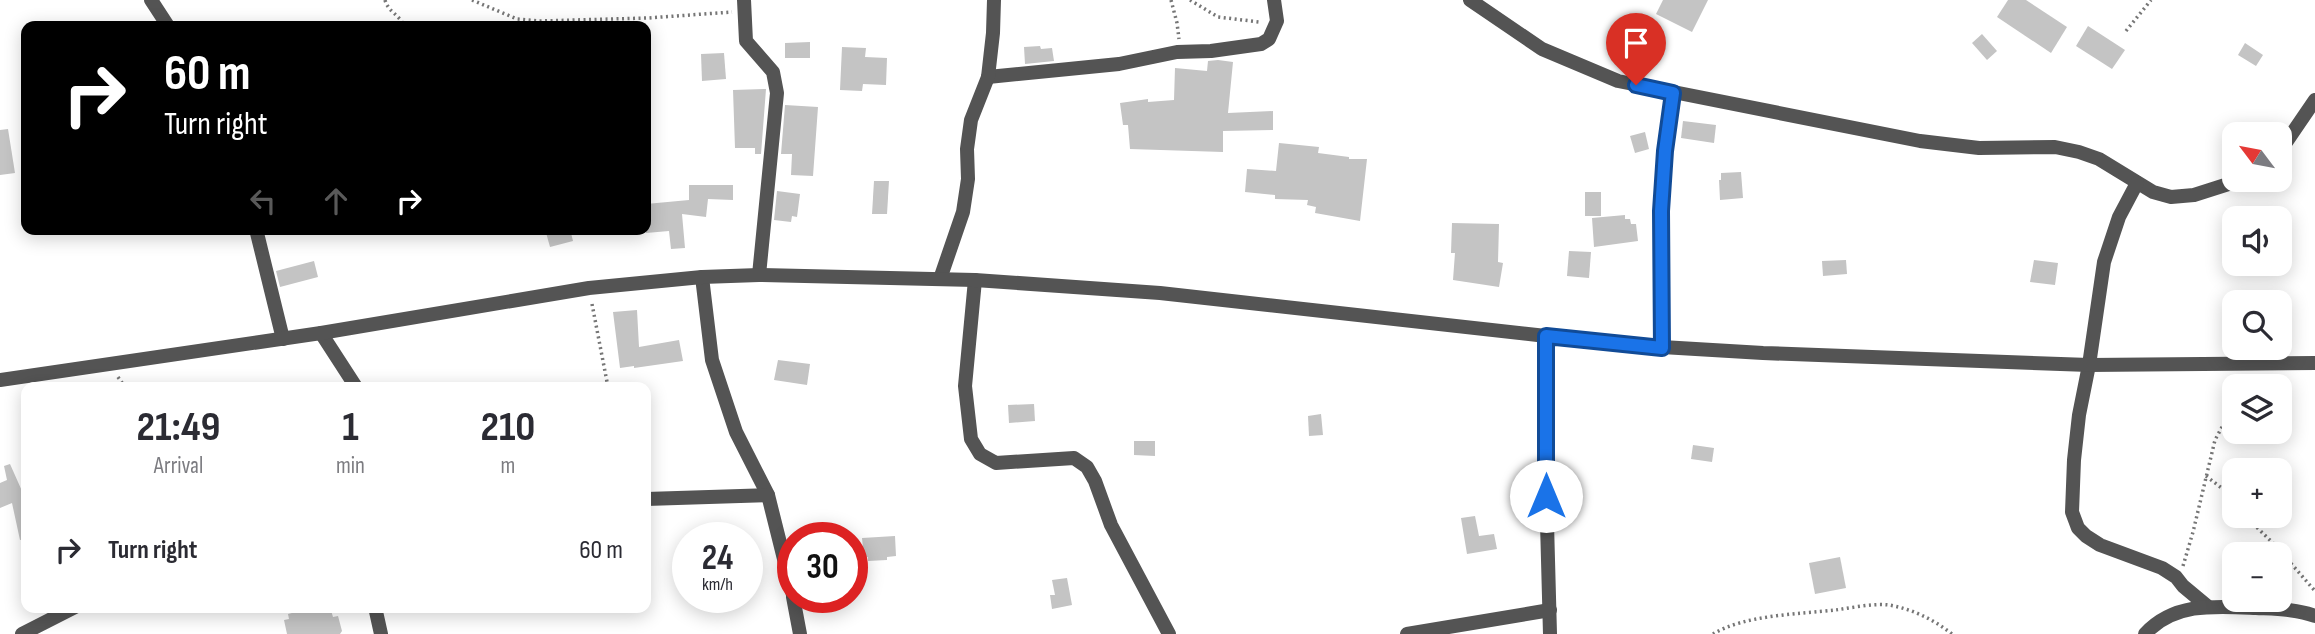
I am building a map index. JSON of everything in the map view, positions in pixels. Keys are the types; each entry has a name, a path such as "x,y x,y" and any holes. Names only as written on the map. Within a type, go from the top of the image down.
{"street":[{"path":"151,0 165,21"},
{"path":"988,78 1119,64 1179,51 1211,51 1261,44 1269,39 1277,21 1274,0"},
{"path":"1471,0 1542,49 1618,81 1920,141 1979,148 2055,148 2079,152 2099,159 2153,192 2171,197 2194,195 2222,186"},
{"path":"940,279 963,212 968,179 967,149 971,120 988,78 996,1"},
{"path":"744,6 746,41 773,72 778,93 759,275"},
{"path":"1662,348 1661,211 1673,93"},
{"path":"2292,134 2315,100"},
{"path":"2137,183 2119,217 2106,252 2079,415 2072,512 2078,528 2100,545 2162,568 2207,606"},
{"path":"257,235 283,339"},
{"path":"0,380 283,339 589,288 702,277 759,275 975,280 1160,293 1662,348 2089,365 2315,363"},
{"path":"702,277 712,360 736,432 768,495 777,531"},
{"path":"975,280 965,386 971,439 980,454 996,463 1074,458 1087,467 1111,524 1169,634"},
{"path":"321,333 352,382"},
{"path":"1546,336 1550,634"},
{"path":"651,499 768,495"},
{"path":"2180,582 2183,610"},
{"path":"2144,634 2165,617 2183,610 2207,606 2275,609 2315,616"},
{"path":"1407,634 1550,610"},
{"path":"22,634 63,613"},
{"path":"376,613 381,634"},
{"path":"796,613 800,634"}],"path":[{"path":"385,0 387,8 402,21"},
{"path":"472,0 517,19 539,21 648,18 744,6"},
{"path":"1171,0 1177,23 1179,51"},
{"path":"1189,0 1218,17 1238,21 1277,21"},
{"path":"2126,31 2151,0"},
{"path":"589,288 607,382"},
{"path":"2180,582 2215,440 2222,427"},
{"path":"2206,476 2222,488"},
{"path":"2257,528 2315,591"},
{"path":"1713,634 1721,629 1750,622 1802,613 1885,605 1912,610 1952,634"}],"building":[{"path":"1663,0 1708,0 1692,32 1656,14"},
{"path":"2008,0 2026,0 2067,27 2051,53 1997,17"},
{"path":"2088,26 2125,50 2112,69 2076,46"},
{"path":"1982,34 1997,51 1987,60 1972,43"},
{"path":"810,42 810,58 785,58 785,43"},
{"path":"2245,43 2263,55 2256,66 2238,55"},
{"path":"1040,46 1041,49 1052,48 1054,61 1025,64 1024,47"},
{"path":"842,47 866,48 865,57 887,58 886,85 863,84 862,91 840,90"},
{"path":"724,53 726,79 702,81 701,54"},
{"path":"1208,61 1233,62 1228,113 1273,111 1273,130 1223,131 1223,152 1130,149 1128,125 1123,125 1120,103 1148,99 1148,102 1174,100 1175,68 1207,71"},
{"path":"766,89 761,154 755,154 755,148 735,148 733,90"},
{"path":"785,105 818,107 813,176 791,175 792,154 781,154"},
{"path":"1683,121 1716,125 1714,143 1681,138"},
{"path":"8,129 15,173 0,175 0,130"},
{"path":"1645,132 1649,149 1635,153 1630,136"},
{"path":"1279,143 1319,147 1318,153 1349,159 1367,159 1360,221 1315,213 1316,207 1307,205 1308,200 1275,199 1275,195 1245,192 1247,169 1276,171"},
{"path":"1741,172 1743,198 1720,200 1721,173"},
{"path":"874,181 889,181 887,214 872,214"},
{"path":"689,185 733,185 733,200 708,199 706,217 682,214 685,248 671,249 669,231 651,233 651,204 689,200"},
{"path":"777,191 800,194 797,217 792,216 791,222 774,220"},
{"path":"1585,192 1601,192 1601,216 1585,216"},
{"path":"1625,215 1625,219 1630,219 1631,224 1636,224 1638,241 1594,247 1592,218"},
{"path":"1452,223 1499,224 1498,262 1503,263 1499,287 1453,280 1455,253 1451,253"},
{"path":"547,235 572,235 573,241 550,247"},
{"path":"1569,251 1591,252 1589,278 1567,276"},
{"path":"1846,260 1847,274 1823,276 1822,261"},
{"path":"2034,260 2058,263 2055,285 2030,282"},
{"path":"314,261 318,277 280,287 276,271"},
{"path":"637,310 639,347 679,340 683,361 620,368 613,312"},
{"path":"778,360 810,364 807,385 774,380"},
{"path":"1034,404 1035,421 1009,423 1008,405"},
{"path":"1321,414 1323,435 1309,436 1308,416"},
{"path":"1134,441 1155,441 1155,456 1134,455"},
{"path":"1693,445 1714,448 1712,462 1691,459"},
{"path":"10,464 21,489 21,540 12,503 0,508 0,483 7,480 4,466"},
{"path":"1475,516 1479,536 1494,534 1497,549 1467,554 1461,518"},
{"path":"895,536 896,556 887,557 887,560 868,561 868,538"},
{"path":"1840,557 1846,588 1815,594 1809,563"},
{"path":"1067,578 1072,605 1052,609 1050,595 1055,595 1052,580"},
{"path":"332,613 333,617 338,616 342,631 340,634 287,634 284,620 289,619 288,614"}],"route":[{"path":"1546,496 1546,336 1662,348 1661,211 1673,93 1636,85"}]}
